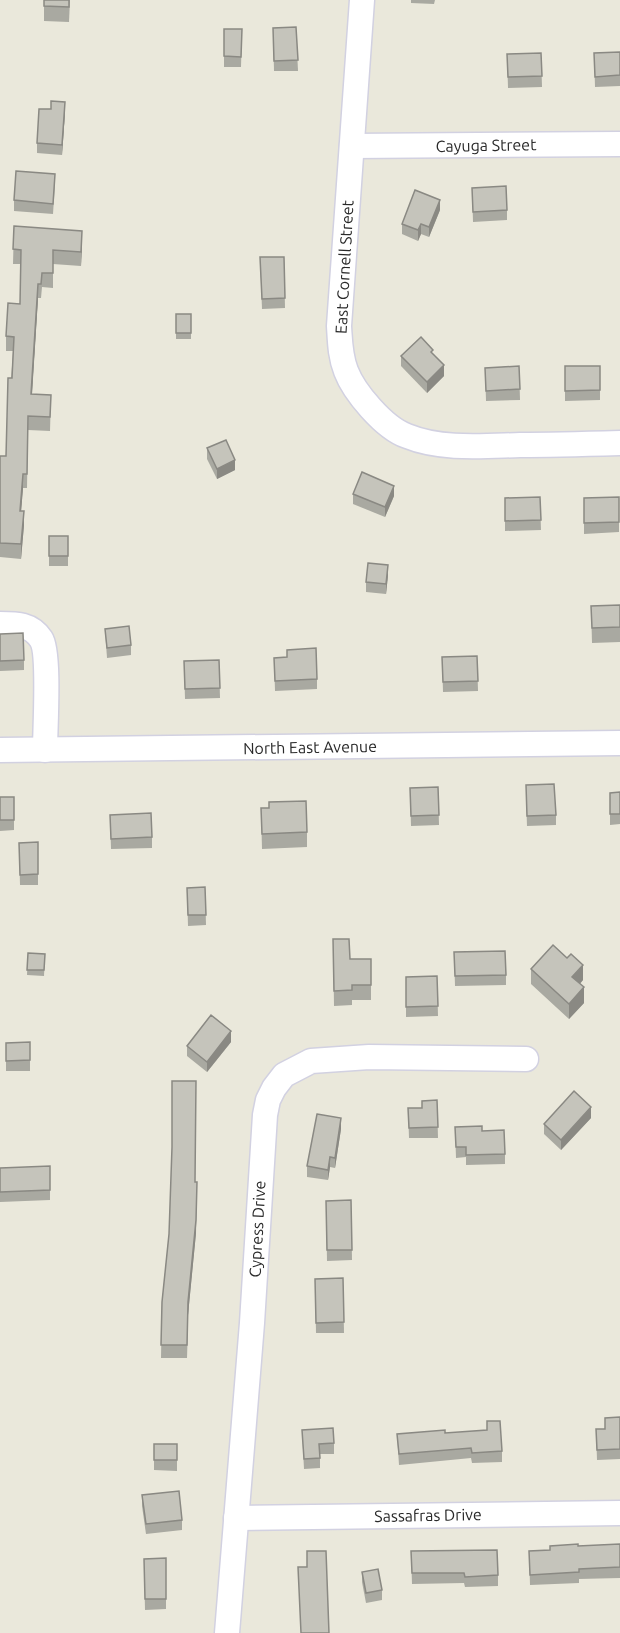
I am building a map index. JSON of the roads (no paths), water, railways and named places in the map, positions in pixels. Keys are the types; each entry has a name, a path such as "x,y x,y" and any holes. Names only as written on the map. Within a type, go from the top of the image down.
{"street":[{"name":"East Cornell Street","path":"362,0 339,326 340,350 346,371 356,389 387,423 405,436 428,442 484,446 620,443"},
{"name":"Cayuga Street","path":"352,146 620,144"},
{"path":"0,624 26,626 42,640 45,658 45,750"},
{"name":"North East Avenue","path":"0,750 620,743"},
{"name":"Cypress Drive","path":"227,1633 252,1323 265,1115 268,1100 274,1088 284,1075 311,1061 369,1057 526,1059"},
{"name":"Sassafras Drive","path":"236,1518 620,1513"}]}
